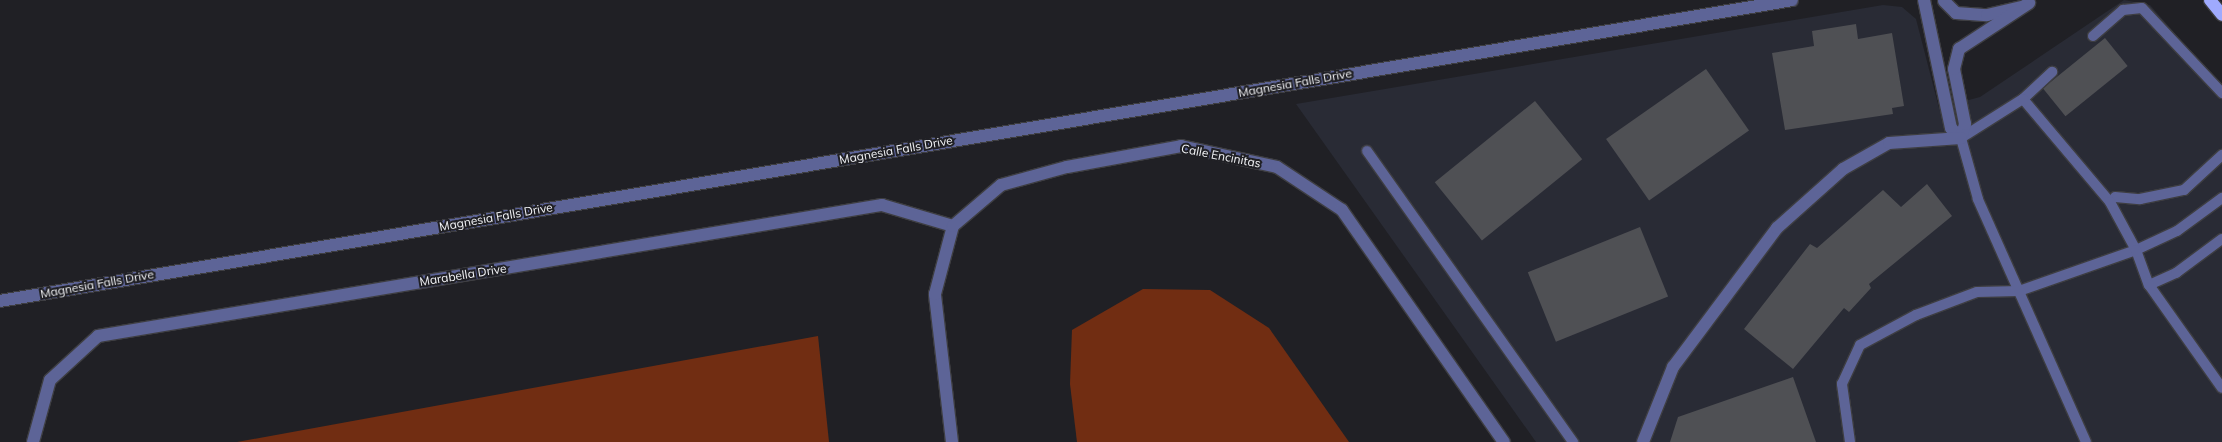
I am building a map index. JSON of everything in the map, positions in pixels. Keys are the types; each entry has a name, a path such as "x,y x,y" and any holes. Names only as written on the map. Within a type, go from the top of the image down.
{"main road":[{"path":"2210,0 2222,15"}],"street":[{"name":"Magnesia Falls Drive","path":"0,301 1792,0"},
{"path":"1924,0 1951,128 1960,138"},
{"path":"1942,0 1956,13 1987,15 2033,2"},
{"path":"1960,138 1965,124 1954,69 1959,49 2033,2"},
{"path":"1643,442 1673,367 1777,228 1844,169 1889,143 1960,138"},
{"name":"Calle Encinitas","path":"953,226 1001,185 1067,167 1181,146 1277,167 1342,210 1504,442"},
{"name":"Marabella Drive","path":"33,442 50,380 98,336 882,205 953,226"},
{"path":"952,442 935,294 953,226"}],"lane":[{"path":"2093,36 2123,10 2142,8 2222,93"},
{"path":"2052,72 2023,99 1960,138 1978,199 2086,442"},
{"path":"2023,99 2086,171 2136,250 2149,285 2222,388"},
{"path":"1367,151 1573,442"},
{"path":"2115,198 2140,199 2184,190 2210,170 2222,155"},
{"path":"1850,442 1842,384 1860,345 1916,315 1978,292 2019,291 2136,250 2177,231 2222,198"},
{"path":"2149,285 2176,273 2222,239"}],"shaded area":[{"path":"2124,0 2150,5 2222,87 2222,442 1536,442 1296,104 1883,5 1902,7 1916,19 1939,108 1980,97"},
{"path":"1143,289 1210,290 1269,328 1349,442 1077,442 1070,384 1072,330"},
{"path":"818,336 829,442 237,442"}],"building":[{"path":"1856,24 1858,39 1892,33 1904,106 1892,108 1893,114 1785,130 1772,53 1814,46 1812,31"},
{"path":"2105,38 2128,66 2065,116 2043,88"},
{"path":"1706,69 1749,130 1649,200 1606,139"},
{"path":"1535,101 1582,159 1482,240 1435,182"},
{"path":"1927,184 1952,216 1869,284 1871,288 1849,312 1844,308 1793,369 1744,329 1810,244 1817,248 1883,190 1901,207"},
{"path":"1640,227 1668,297 1556,342 1528,272"},
{"path":"1793,377 1816,442 1670,442 1678,417"}]}
